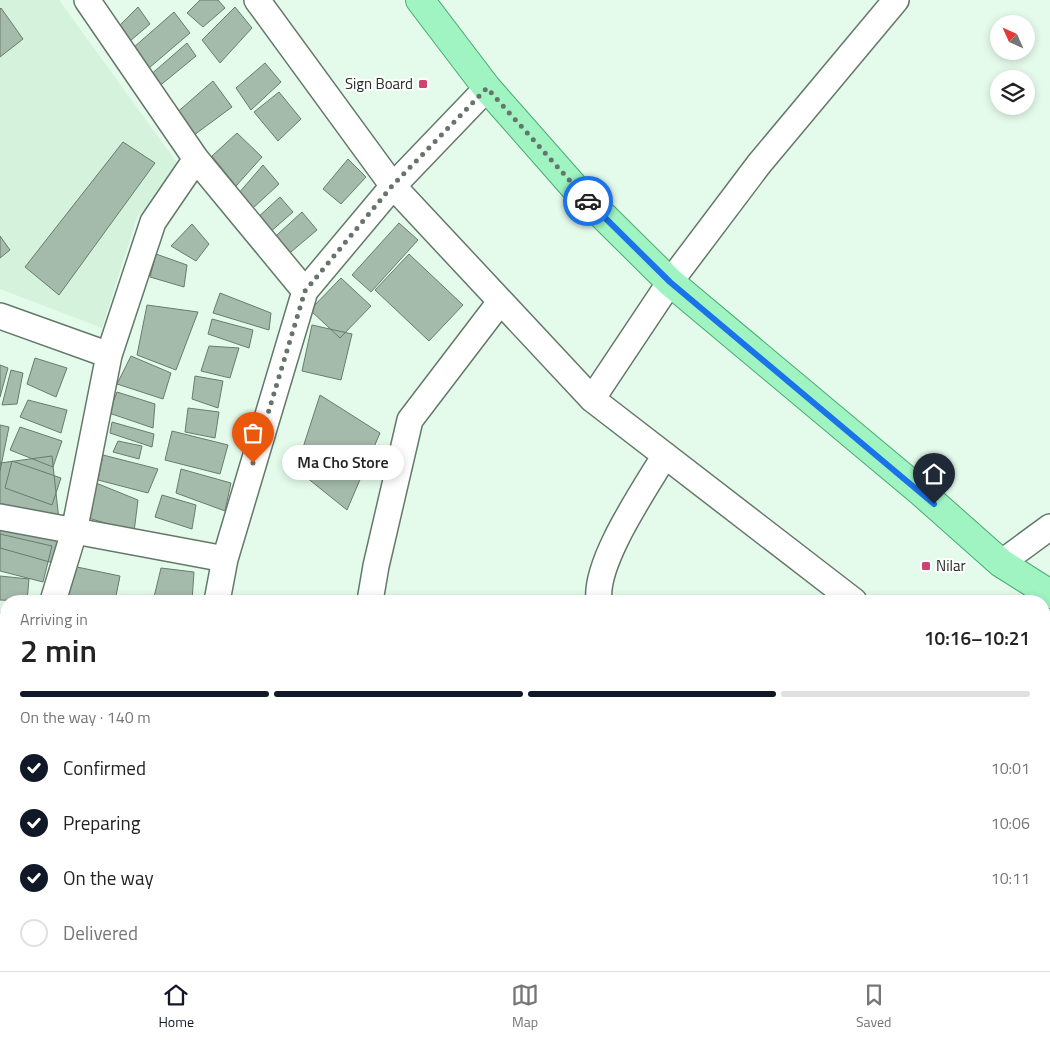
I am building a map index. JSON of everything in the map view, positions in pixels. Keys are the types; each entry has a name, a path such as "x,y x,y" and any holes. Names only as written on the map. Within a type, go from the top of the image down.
{"main road":[{"path":"420,0 487,88 575,188 670,282 921,492 1001,563 1050,594"}],"street":[{"path":"87,0 196,159 305,291"},
{"path":"257,0 392,186 592,399 846,595"},
{"path":"592,399 670,282 759,164 896,0"},
{"path":"218,595 224,559 305,291 392,186 487,88"},
{"path":"55,595 74,532 109,355 153,222 196,159"},
{"path":"371,595 410,420 500,302"},
{"path":"0,316 109,355"},
{"path":"598,595 598,591 613,545 664,455"},
{"path":"0,517 224,559"},
{"path":"1001,563 1050,527"}],"shaded area":[{"path":"0,0 59,0 183,171 137,217 102,328 0,289"}],"building":[{"path":"200,0 218,0 225,8 203,27 187,13"},
{"path":"138,7 150,24 130,41 120,25"},
{"path":"235,7 252,28 220,63 202,40"},
{"path":"0,9 23,39 0,57"},
{"path":"174,12 190,33 142,74 125,55"},
{"path":"187,43 196,56 157,88 148,77"},
{"path":"265,63 281,82 251,110 236,88"},
{"path":"213,81 232,107 190,138 174,115"},
{"path":"279,92 301,119 278,141 254,112"},
{"path":"237,133 262,157 236,186 212,156"},
{"path":"123,142 155,163 59,295 25,267"},
{"path":"348,159 366,177 341,204 323,189"},
{"path":"263,165 279,184 252,209 238,194"},
{"path":"280,197 293,212 269,233 256,219"},
{"path":"302,212 317,230 285,257 266,245"},
{"path":"399,223 418,240 371,292 352,275"},
{"path":"192,224 209,244 196,261 171,246"},
{"path":"0,236 10,250 0,258"},
{"path":"156,254 187,265 184,287 150,277"},
{"path":"409,254 463,305 429,341 375,290"},
{"path":"341,278 371,306 340,338 310,310"},
{"path":"220,293 271,313 269,330 213,313"},
{"path":"147,305 198,312 176,370 137,355"},
{"path":"212,319 253,330 249,348 208,334"},
{"path":"312,325 352,334 341,380 302,371"},
{"path":"209,346 239,348 230,378 201,371"},
{"path":"131,356 171,373 163,399 117,384"},
{"path":"35,358 67,368 56,397 27,384"},
{"path":"0,365 8,368 0,397"},
{"path":"11,370 23,373 17,404 2,405"},
{"path":"195,376 223,381 218,408 192,399"},
{"path":"117,392 155,404 153,428 109,413"},
{"path":"320,395 380,433 347,510 296,469"},
{"path":"28,400 67,410 61,433 20,417"},
{"path":"188,408 219,412 215,438 185,432"},
{"path":"112,422 154,434 152,447 110,433"},
{"path":"0,425 9,427 0,471"},
{"path":"20,427 62,441 53,467 10,450"},
{"path":"172,431 228,445 220,474 165,460"},
{"path":"118,441 142,446 139,459 113,452"},
{"path":"103,455 158,469 148,493 98,480"},
{"path":"52,456 64,566 0,548 0,463"},
{"path":"12,461 61,478 52,505 5,488"},
{"path":"181,469 231,483 225,511 176,493"},
{"path":"96,483 138,500 134,532 82,516"},
{"path":"162,495 196,505 192,529 155,517"},
{"path":"0,534 52,546 43,582 0,571"},
{"path":"77,567 120,576 116,595 68,595"},
{"path":"161,568 194,572 192,595 154,595"},
{"path":"0,576 29,579 28,595 0,595"}],"way so far":[{"path":"253,463 305,291 392,186 487,88 588,201"}],"place":[{"name":"Sign Board","path":"423,84"},
{"name":"Ma Cho Store","path":"253,463"},
{"name":"Nilar","path":"926,566"}],"route":[{"path":"588,201 670,282 934,504"}]}
